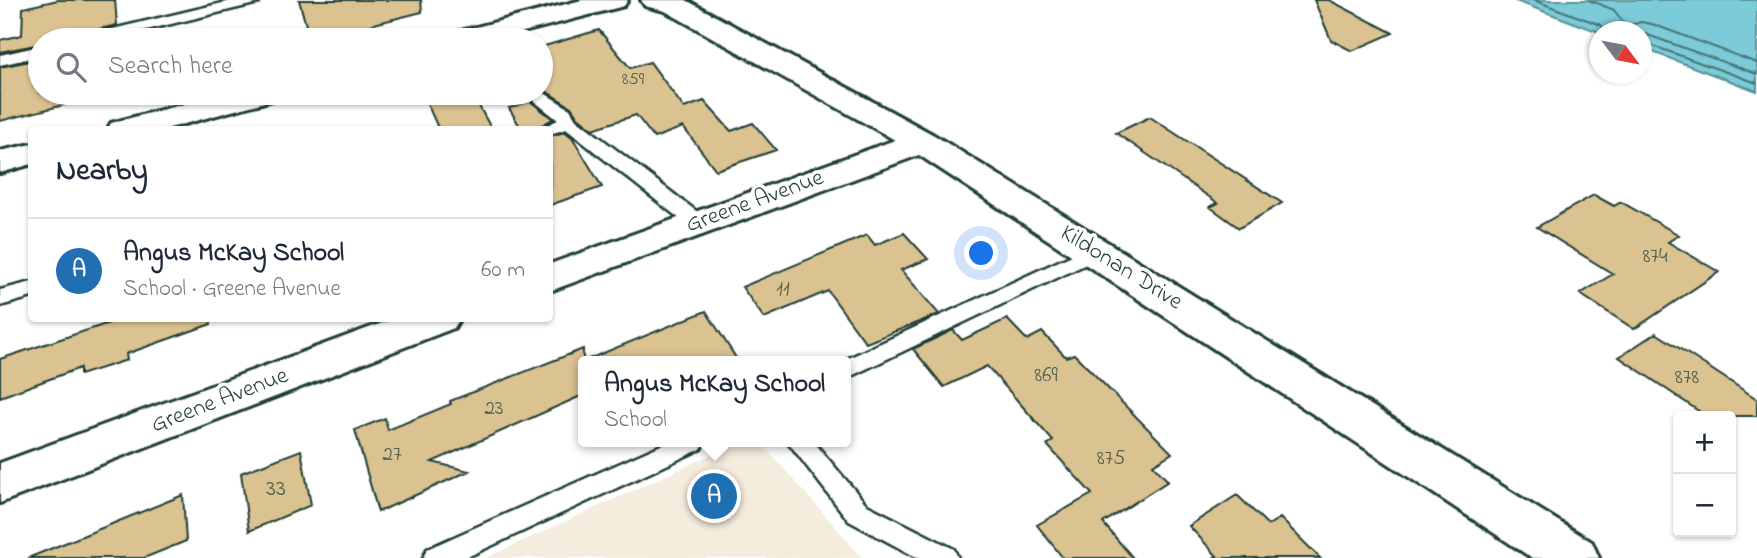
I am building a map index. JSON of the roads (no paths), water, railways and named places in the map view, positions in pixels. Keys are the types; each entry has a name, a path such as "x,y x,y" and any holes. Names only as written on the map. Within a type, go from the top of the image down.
{"street":[{"path":"506,28 614,0"},
{"name":"Kildonan Drive","path":"655,0 675,5 922,142 1574,558"},
{"path":"138,126 216,105"},
{"name":"Greene Avenue","path":"553,277 922,142"},
{"path":"0,162 28,155"},
{"name":"Greene Avenue","path":"0,483 429,322"}],"lane":[{"path":"136,28 254,0"},
{"path":"0,60 28,54"},
{"path":"551,105 564,113 568,122 697,222"},
{"path":"553,127 568,122"},
{"path":"851,367 1096,251"},
{"path":"0,299 28,290"},
{"path":"437,558 681,447"},
{"path":"804,447 858,513 944,558"}],"water":[{"path":"1513,0 1757,0 1757,91 1652,52 1652,21 1589,21 1589,28"}],"place":[{"name":"Angus McKay School","path":"714,496"}]}
